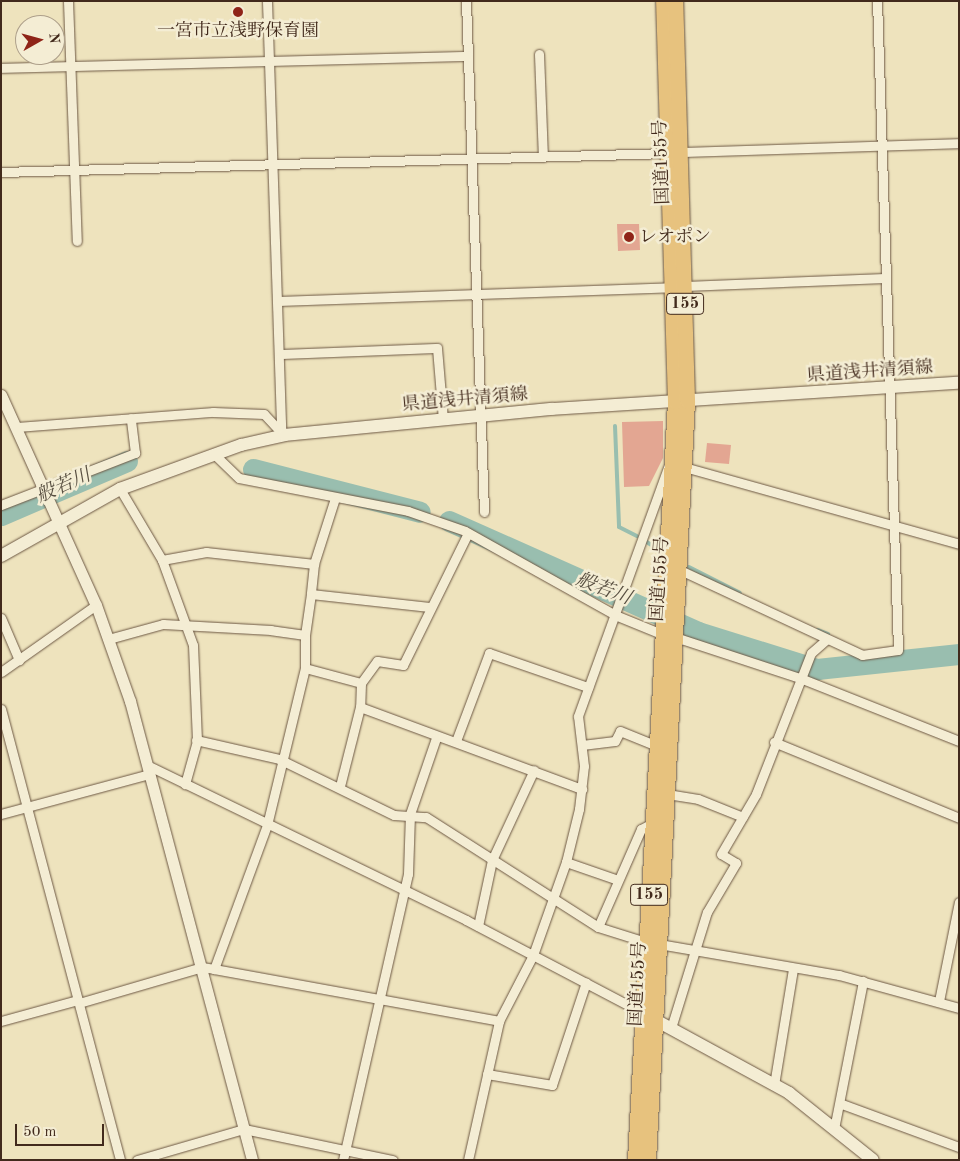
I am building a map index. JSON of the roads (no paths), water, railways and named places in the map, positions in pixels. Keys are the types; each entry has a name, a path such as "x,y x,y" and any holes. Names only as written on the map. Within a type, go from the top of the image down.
{"highway":[{"name":"国道155号","path":"653,943 653,823 657,746 671,606 681,400 674,153 663,1"},
{"name":"国道155号","path":"674,153 675,1"},
{"name":"国道155号","path":"671,606 680,570 678,466"},
{"name":"国道155号","path":"635,1160 649,1016 653,943 668,794 669,634"},
{"name":"国道155号","path":"648,1160 649,1016"}],"main road":[{"name":"県道浅井清須線","path":"1,556 59,520 120,489 283,433 681,400 887,389 959,383"},
{"path":"649,1016 774,1085 873,1160"}],"street":[{"path":"68,1 78,241"},
{"path":"267,1 271,165 283,433"},
{"path":"466,1 484,512"},
{"path":"680,570 862,655 898,650 887,389 877,1"},
{"path":"539,54 543,156"},
{"path":"1,68 468,56"},
{"path":"1,172 959,143"},
{"path":"278,301 885,278"},
{"path":"280,354 437,348 443,420"},
{"path":"1,395 6,416 17,427 44,486 96,605 108,639 148,769 252,1160"},
{"path":"17,427 131,418 264,414 283,433"},
{"path":"1,505 44,486 135,453 131,418"},
{"path":"215,455 238,478 408,511 468,533 615,613 669,634 801,675 959,741"},
{"path":"468,1160 499,1022 533,955 566,862 582,788 582,745 578,716 622,595 678,466 959,544"},
{"path":"120,489 162,560 187,623 193,644 196,740 185,784"},
{"path":"214,969 266,825 279,759 305,668 305,636 314,564 335,498"},
{"path":"340,786 360,707 361,683 377,661 403,665 429,607 468,533"},
{"path":"162,560 206,552 314,564"},
{"path":"311,594 429,607"},
{"path":"1,672 96,605"},
{"path":"1,618 19,660"},
{"path":"108,639 128,630 187,623 305,636"},
{"path":"671,1028 697,953 707,912 736,863 721,854 756,794 774,742 808,660 827,639"},
{"path":"456,741 488,654 588,687"},
{"path":"305,668 361,683"},
{"path":"360,707 436,738 456,741 582,788"},
{"path":"1,710 28,806 120,1160"},
{"path":"582,745 615,741 620,730 657,746"},
{"path":"343,1160 378,999 404,892 410,814 436,738"},
{"path":"196,740 279,759 340,786 394,815 410,814 426,817 598,927 653,943 697,953 864,981 959,1008"},
{"path":"774,742 959,818"},
{"path":"1,814 148,769 185,784 404,892 478,926 649,1016"},
{"path":"478,926 492,860 534,770"},
{"path":"668,794 698,799 743,818"},
{"path":"566,862 615,879 622,877 641,829 653,823"},
{"path":"598,927 615,879"},
{"path":"939,1001 959,902"},
{"path":"1,1021 78,1002 202,967 499,1022"},
{"path":"774,1085 793,969"},
{"path":"834,1129 842,1104 864,981"},
{"path":"487,1074 552,1085 586,982"},
{"path":"842,1104 959,1147"},
{"path":"137,1160 244,1129 393,1160"}],"waterway":[{"path":"615,426 619,527 637,536"},
{"name":"般若川","path":"1,515 127,461"},
{"name":"般若川","path":"253,469 420,512"},
{"name":"般若川","path":"449,521 698,632 817,669 959,654"},
{"path":"645,541 658,549"},
{"path":"689,567 740,593"},
{"path":"818,630 828,634"}],"place":[{"name":"一宮市立浅野保育園","path":"238,12"},
{"name":"レオポン","path":"629,237"}]}
